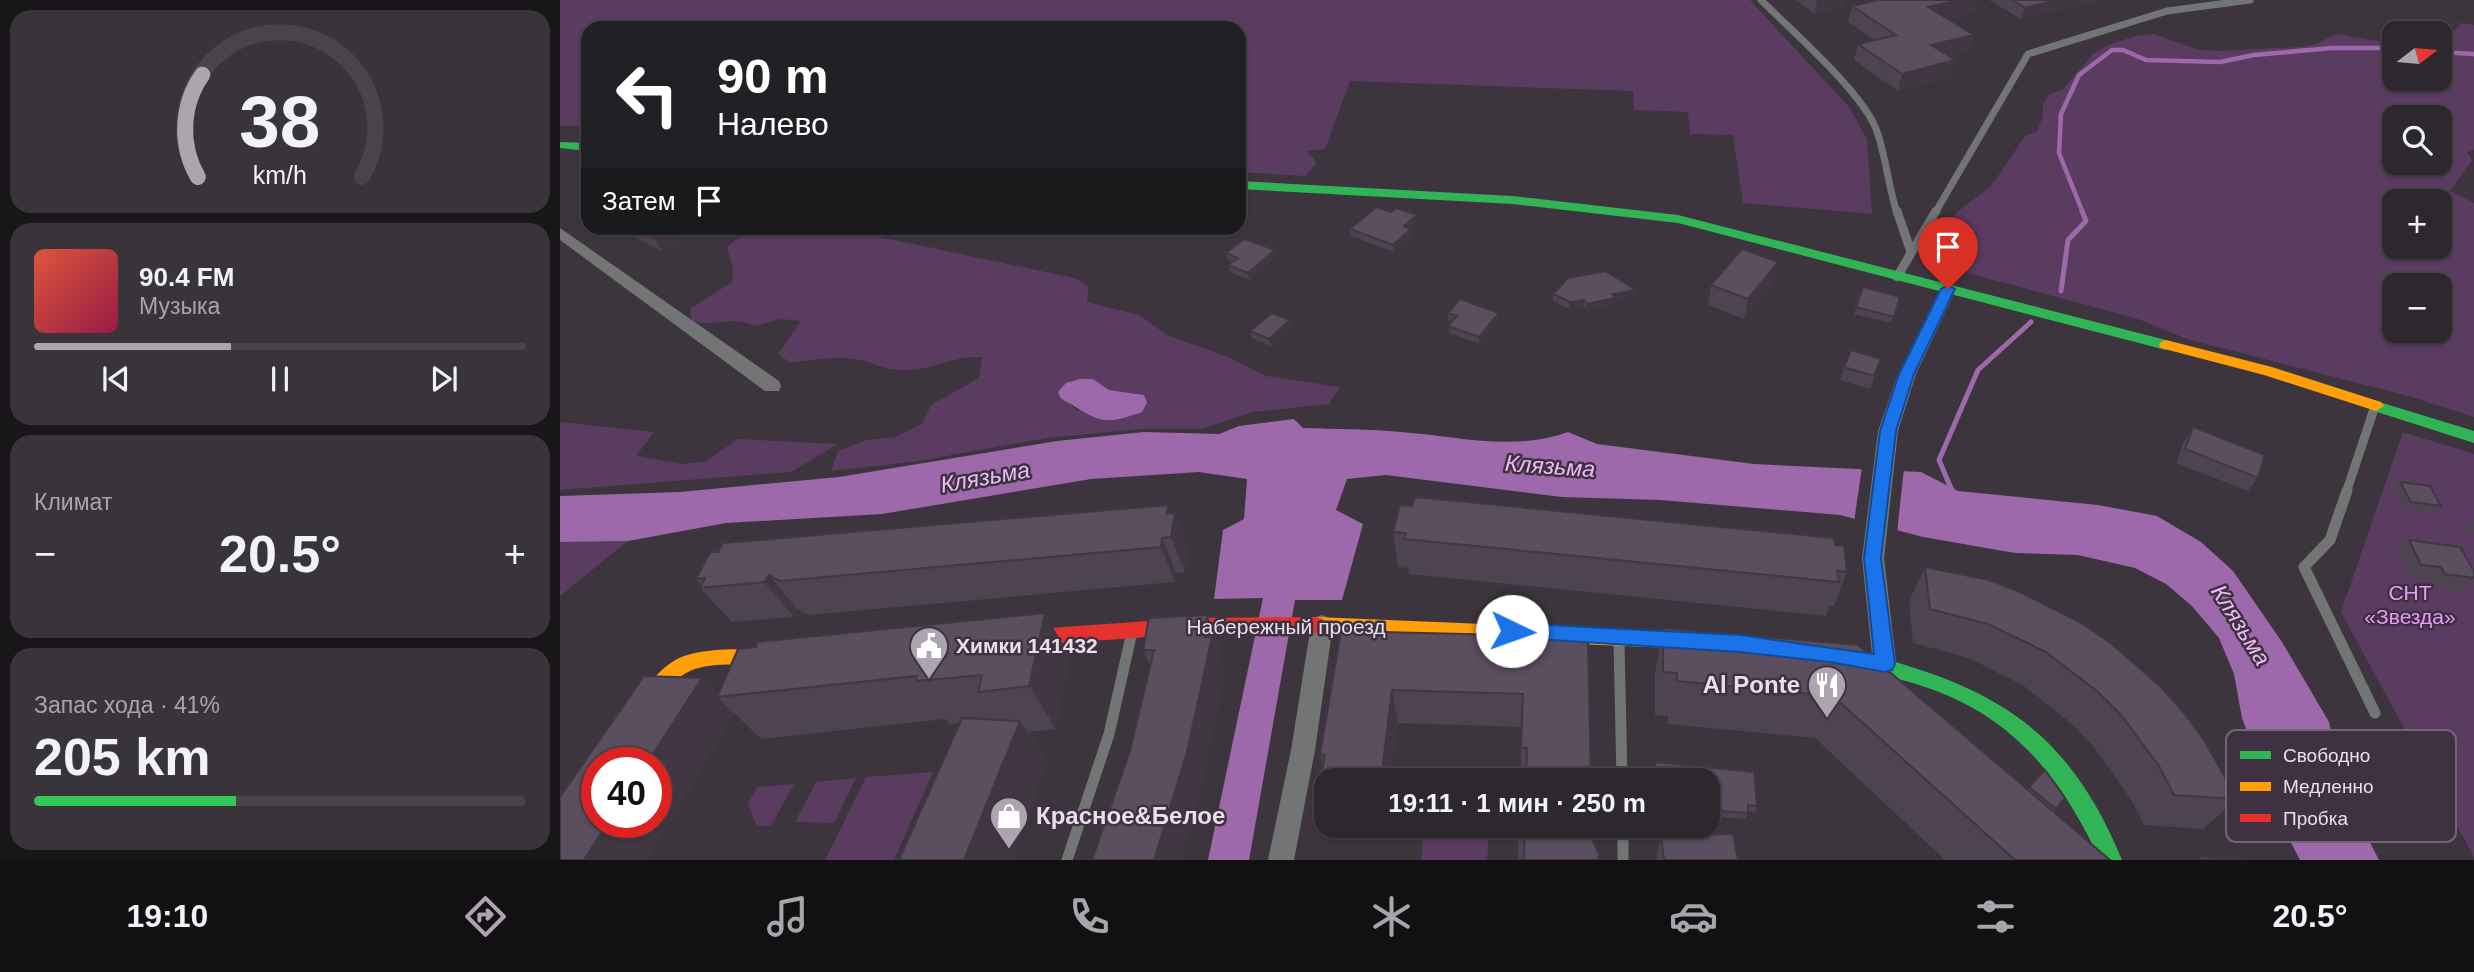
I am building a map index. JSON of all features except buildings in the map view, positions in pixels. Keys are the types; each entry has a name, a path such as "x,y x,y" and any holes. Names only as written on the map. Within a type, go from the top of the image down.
{"street":[{"path":"560,145 581,146"},
{"path":"1246,185 1512,201 1652,215 1749,234 1897,276 2267,371 2474,437"},
{"path":"560,233 772,386"},
{"path":"1904,696 1885,664 1872,558 1888,431 1907,374 1948,289"},
{"path":"1281,860 1303,750 1310,625"},
{"name":"Набережный проезд","path":"1007,639 1133,630 1310,625 1713,642"},
{"path":"1830,654 1885,664 1958,689 1992,707 2027,732 2057,761 2080,790 2110,860"},
{"path":"623,747 664,680 677,668 692,663 790,655"}],"lane":[{"path":"1762,0 1848,88 1876,128 1888,186 1912,252"},
{"path":"1897,276 2028,54 2166,11 2250,0"},
{"path":"2375,405 2330,540 2304,567 2375,713"},
{"path":"1067,860 1109,734 1133,630"},
{"path":"1619,636 1622,768"},
{"path":"1623,838 1623,860"}],"green space":[{"path":"560,0 1750,0 1849,107 1867,139 1872,214 1743,203 1733,135 1690,134 1688,112 1634,110 1633,91 1350,81 1325,149 1307,151 1317,163 1305,176 1246,172 1246,21 581,21 581,126 560,126"},
{"path":"2461,23 2474,25 2474,150 2467,152 2472,160 2451,189 2382,189 2382,259 2452,259 2452,192 2474,203 2474,417 2412,397 2187,339 2138,319 1957,270 1938,261 1943,237 1956,213 1992,185 2025,136 2037,131 2043,116 2043,104 2049,95 2063,89 2093,54 2108,45 2136,36 2154,34 2196,49 2218,51 2299,47 2316,44 2337,34 2382,42 2382,91 2452,91 2452,30 2456,30"},
{"path":"742,235 870,235 1074,278 1089,286 1087,302 1139,315 1167,335 1228,357 1266,376 1340,387 1329,404 1252,412 1202,429 1142,429 1046,438 919,461 831,471 838,451 867,440 896,437 922,424 931,405 979,378 982,357 960,359 913,370 891,369 843,358 791,363 778,354 801,321 781,319 755,326 739,321 692,321 690,309 732,282 733,269 727,247","holes":["1099,385 1109,390 1144,395 1077,411 1070,404"]},
{"path":"560,422 654,432 636,456 683,464 706,461 738,439 838,444 791,472 560,490"},
{"name":"СНТ «Звезда»","path":"2403,432 2474,454 2474,857 2456,824 2456,730 2405,730 2341,612"},
{"path":"628,541 560,596 560,542"},
{"path":"933,772 894,860 825,860 866,777"},
{"path":"856,778 834,823 795,822 816,782"},
{"path":"794,784 771,826 757,826 748,804 757,787"},
{"path":"1423,838 1489,838 1487,860 1421,860"}],"water":[{"path":"1093,379 1109,390 1144,395 1147,403 1142,412 1130,416 1111,420 1096,418 1063,400 1059,395 1058,392 1066,383"},
{"name":"Клязьма","path":"1294,419 1303,428 1389,431 1506,442 1548,438 1568,432 1597,444 1754,464 1921,472 1958,491 2098,505 2157,516 2201,542 2233,571 2282,642 2329,722 2331,730 2247,730 2234,674 2219,638 2192,606 2166,584 2135,568 2078,555 2015,553 1923,537 1840,515 1660,500 1562,497 1386,475 1347,479 1336,510 1363,524 1342,600 1295,600 1249,860 1208,860 1263,598 1214,599 1223,530 1244,519 1247,479 1199,472 1091,479 882,514 726,523 628,541 560,542 560,496 680,492 839,477 1057,441 1144,432 1219,434 1239,426"},
{"path":"2291,842 2370,842 2379,860 2300,860"}],"pier":[{"path":"1862,467 1904,468 1897,533 1854,522"}],"waterway":[{"path":"2083,213 2059,153 2061,114 2079,75 2112,50 2123,50 2146,60 2220,62 2254,55 2332,48 2382,48"},
{"path":"2452,53 2474,54"},
{"path":"2061,291 2068,240 2086,221 2082,211"},
{"path":"1953,493 1939,460 1978,370 2031,322"}],"traffic: fast":[{"path":"560,145 581,146"},
{"path":"1246,185 1512,200 1678,219 2166,345"},
{"path":"2376,406 2474,437"},
{"path":"1842,656 1934,682 1973,698 2007,719 2038,744 2065,775 2089,814 2111,860"}],"traffic: slow":[{"path":"2166,345 2267,371 2376,406"},
{"path":"1316,625 1697,641"},
{"path":"622,747 653,693 674,671 685,664 706,659 771,657"}],"traffic: jam":[{"path":"1021,638 1191,626 1316,625"}],"place":[{"name":"Химки 141432","path":"929,680"},
{"name":"Al Ponte","path":"1827,719"},
{"name":"Красное&Белое","path":"1009,850"}],"route":[{"path":"1512,631 1740,643 1885,664 1872,558 1888,431 1907,374 1948,289"}]}
